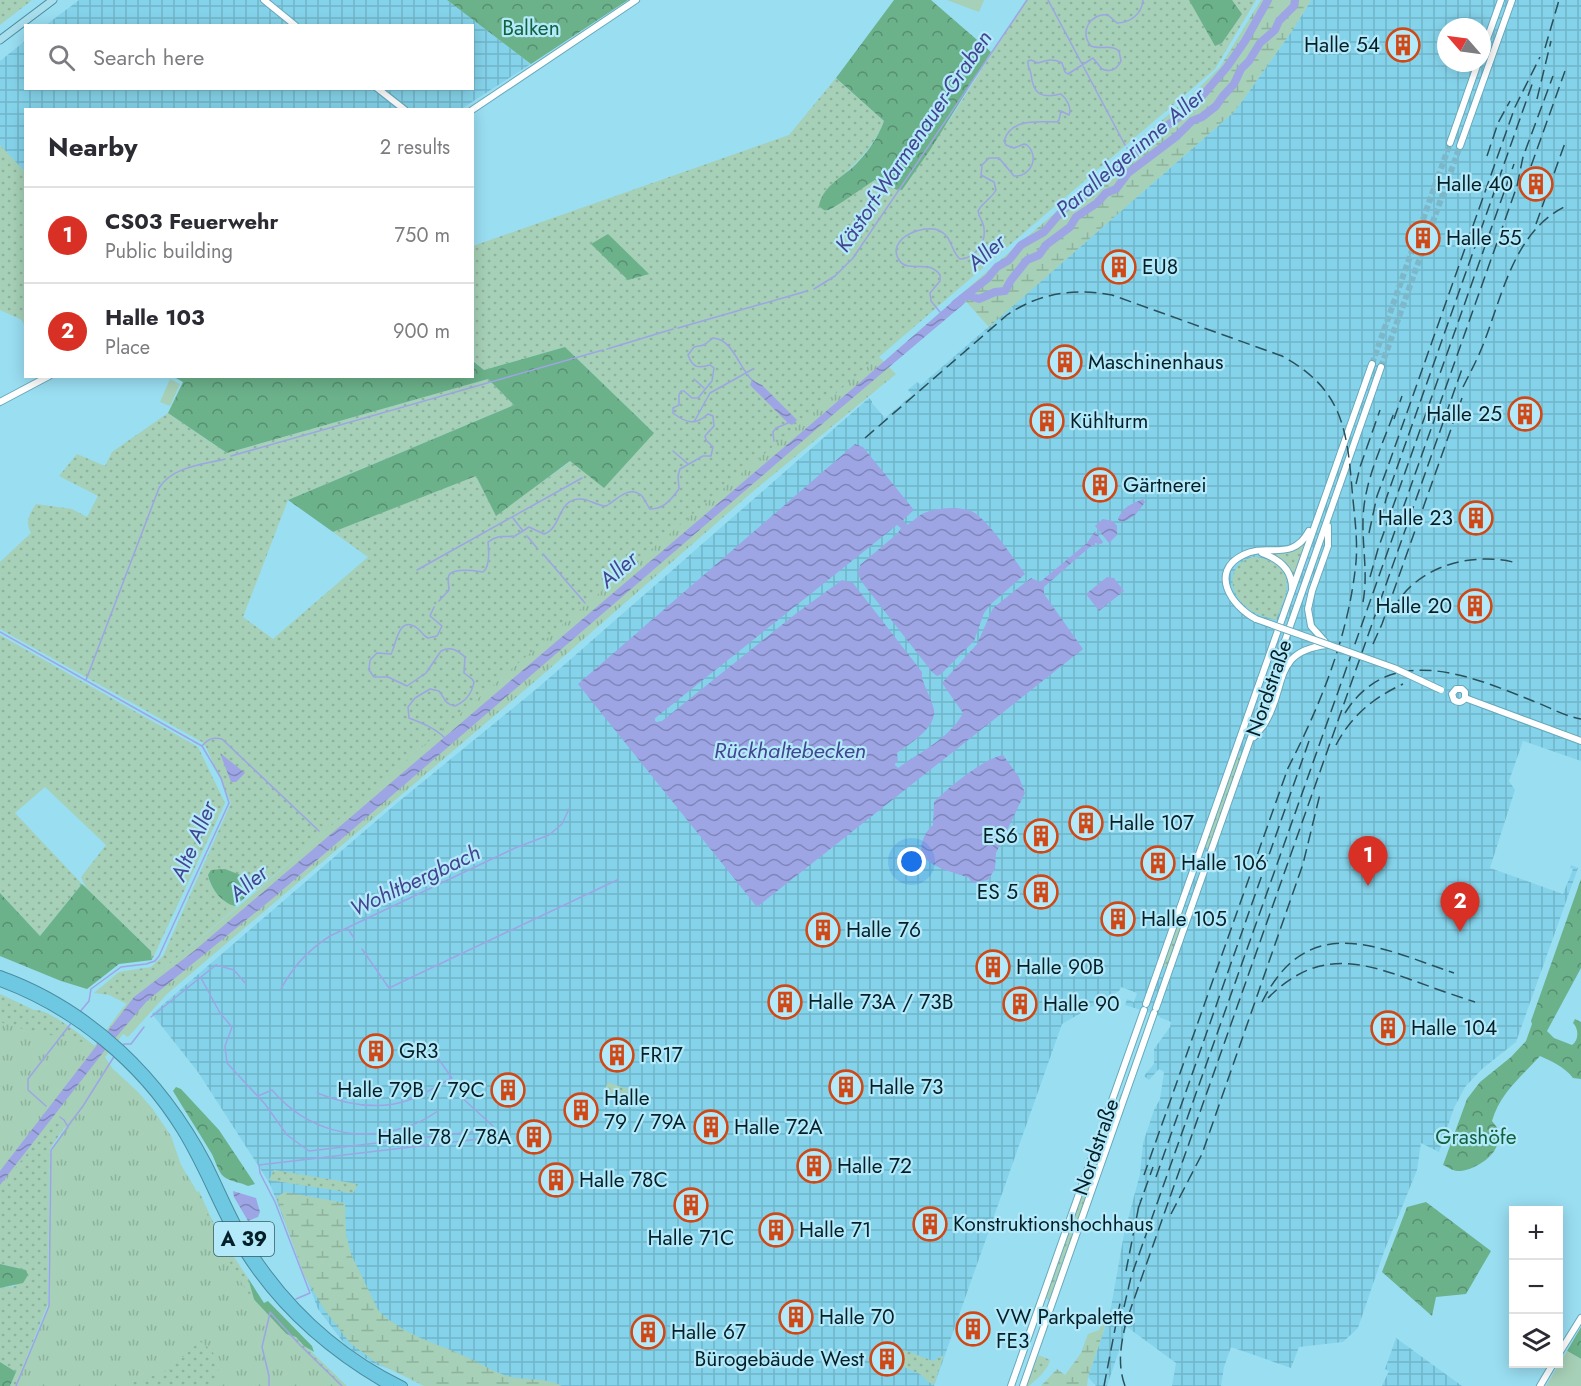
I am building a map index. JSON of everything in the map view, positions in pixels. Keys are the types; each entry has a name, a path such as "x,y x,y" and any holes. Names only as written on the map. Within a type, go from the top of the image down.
{"highway":[{"name":"A 39","path":"0,975 37,995 79,1023 148,1076 185,1124 246,1242 276,1286 301,1314 339,1347 361,1363 403,1386"},
{"name":"A 39","path":"0,982 37,995"},
{"name":"A 39","path":"124,1056 181,1129 246,1255 272,1290 296,1318 336,1352 389,1386"}],"main road":[{"path":"0,40 53,0"}],"street":[{"path":"264,0 294,24"},
{"path":"474,109 636,0"},
{"path":"1491,28 1501,0"},
{"path":"1491,60 1512,0"},
{"path":"1491,46 1495,48"},
{"path":"1450,142 1475,72"},
{"path":"1460,146 1487,72"},
{"path":"380,90 402,108"},
{"name":"Nordstraße","path":"1011,1386 1371,367 1381,370 1023,1386"},
{"path":"0,402 45,378"},
{"path":"1320,509 1308,534 1297,546 1287,550 1249,552 1231,565 1226,585 1231,599 1238,608 1256,619 1394,668 1452,694 1454,700 1458,702 1462,702 1465,698 1581,741"},
{"path":"1328,522 1328,546 1308,609 1311,626 1328,645"},
{"path":"1259,551 1277,560 1287,569 1291,578 1291,593"},
{"path":"1250,743 1266,722 1288,663 1296,655 1312,647 1328,645"},
{"path":"1146,1004 1156,1008"},
{"path":"1563,1346 1581,1318"},
{"path":"1540,1386 1551,1368"}],"shaded area":[{"path":"79,0 447,0 531,64 463,108 24,108 24,171 0,145 0,61 24,42 24,90 474,90 474,24 47,24"},
{"path":"1311,0 1581,0 1581,761 1523,741 1509,781 1515,790 1490,868 1563,894 1573,869 1570,868 1571,865 1578,868 1516,1042 1482,1069 1465,1087 1454,1108 1439,1152 1421,1143 1417,1170 1385,1249 1358,1328 1343,1342 1299,1347 1291,1368 1231,1347 1224,1367 1221,1386 1172,1386 1176,1363 1127,1327 1107,1386 1096,1386 1088,1377 1110,1313 1124,1234 1140,1174 1143,1143 1160,1099 1164,1072 1159,1069 1149,1080 1144,1076 1154,1064 1154,1049 1170,1027 1171,1022 1160,1016 1125,1005 1127,999 1134,1002 1137,993 1121,987 1119,991 1062,1024 934,1386 444,1386 374,1364 346,1346 318,1309 270,1184 198,1072 152,1014 397,803 540,686 869,398 885,418 912,395 908,390 917,382 921,385 1235,111"},
{"path":"1396,1338 1462,1386 1382,1386 1389,1371 1385,1369"}],"green space":[{"path":"0,0 32,0 0,25"},
{"name":"Balken","path":"447,0 628,0 531,64"},
{"path":"894,0 931,0 991,52 930,150 902,190 890,188 875,180 837,206 824,210 819,206 824,194 862,158 875,140 884,121 836,78"},
{"path":"947,0 984,0 979,12"},
{"path":"1026,0 1256,0 1215,69 257,890 249,878 208,876 219,895 237,907 143,986 127,1004 109,995 94,993 119,972 151,967 163,956 231,803 202,742 0,629 0,562 31,533 28,525 29,518 36,504 72,509 87,517 98,496 59,476 77,454 105,466 112,452 168,413 227,453 488,379 514,405 288,500 243,617 273,639 368,557 333,532 476,475 496,515 571,461 654,433 565,347 484,370 474,361 474,246 789,135 836,78 884,121 867,150 828,189 830,210 860,188 876,180 947,124"},
{"path":"1189,0 1232,0 1242,14 1222,43 1215,46"},
{"path":"1261,0 1311,0 1235,111 989,327 960,295 1197,90 1220,67"},
{"path":"0,145 24,171 24,325 22,320 0,310"},
{"path":"608,234 649,274 628,280 591,244"},
{"path":"565,347 654,433 604,488 570,461 496,516 476,476 333,532 288,500 514,405 488,379 227,453 168,413 183,382 176,378 474,378 474,362 484,370"},
{"path":"879,357 896,374 751,493 547,671 167,994 128,1037 123,1034 105,1057 112,1068 152,1108 171,1136 181,1165 195,1188 226,1256 247,1292 307,1356 345,1386 217,1386 215,1374 222,1366 211,1350 200,1341 169,1370 128,1386 15,1386 49,1306 51,1151 65,1128 54,1119 0,1188 0,1022 36,1033 71,1038 94,1047 122,1009 143,986 251,896 584,606"},
{"path":"170,379 180,384 170,406 160,402"},
{"path":"1306,543 1294,576 1285,563 1269,553 1288,553"},
{"path":"1252,557 1272,562 1282,570 1285,576 1287,583 1285,598 1276,620 1249,609 1237,596 1232,581 1234,573 1243,561"},
{"path":"0,635 198,747 225,803 152,960 151,951 86,888 81,877 106,845 45,787 15,813 82,884 40,936 0,893"},
{"path":"1238,754 1242,757 1210,846 1207,848 1204,845"},
{"path":"225,869 248,878 255,886 235,906 218,895 208,875 211,870"},
{"name":"Grashöfe","path":"1581,879 1581,968 1547,1031 1554,1038 1572,1045 1577,1034 1573,1023 1575,1019 1581,1022 1581,1079 1573,1078 1553,1062 1540,1056 1500,1102 1492,1121 1499,1130 1495,1150 1480,1164 1462,1171 1451,1169 1443,1165 1467,1099 1480,1082 1511,1057 1526,1041"},
{"path":"82,884 151,951 152,960 119,964 87,989 0,956 0,893 40,936"},
{"path":"1183,912 1185,915 1168,966 1164,967 1163,964"},
{"path":"0,994 56,1018 95,1046 0,1171"},
{"path":"100,1060 106,1065 50,1149 48,1304 22,1369 182,1199 199,1191 218,1233 248,1278 257,1310 286,1334 296,1337 347,1386 10,1386 16,1372 0,1362 0,1288 15,1286 26,1270 0,1264 0,1186"},
{"path":"608,1082 635,1092 637,1097 632,1101 604,1091"},
{"path":"176,1087 181,1089 219,1130 255,1184 248,1186 223,1176 173,1091"},
{"path":"1121,1094 1123,1095 1097,1167 1094,1168 1092,1164"},
{"path":"274,1170 358,1184 352,1193 269,1180"},
{"path":"1088,1177 1093,1180 1049,1300 1046,1295"},
{"path":"285,1192 345,1203 346,1234 351,1254 378,1310 388,1319 421,1338 502,1374 549,1381 562,1386 424,1386 374,1361 350,1343 324,1309 304,1275 276,1197"},
{"path":"1426,1202 1491,1251 1466,1294 1436,1297 1432,1316 1382,1272 1407,1207"},
{"path":"0,1264 26,1270 28,1275 23,1283 0,1288"},
{"path":"248,1278 264,1303 268,1301 312,1346 314,1352 296,1337 286,1334 257,1310"},
{"path":"1102,1322 1106,1324 1087,1386 1041,1386 1057,1369 1065,1375 1081,1353 1088,1334 1099,1330"},
{"path":"1581,1327 1581,1359 1567,1351"},
{"path":"904,1350 933,1361 944,1355 934,1385 918,1373 900,1364"},
{"path":"1567,1351 1581,1359 1581,1386 1546,1386 1557,1368 1563,1368 1563,1358"},
{"path":"1039,1355 1050,1360 1048,1366 1029,1386 1025,1386"},
{"path":"0,1362 16,1372 10,1386 0,1386"}],"water":[{"path":"960,295 966,302 272,899 147,1001 105,1050 0,1185 0,1171 134,997 194,951"},
{"path":"752,380 762,385 797,420 792,425 750,385"},
{"name":"Rückhaltebecken","path":"855,444 863,447 914,510 903,520 907,525 922,514 933,510 954,508 973,512 993,531 1025,574 991,604 984,613 974,641 937,676 861,581 858,574 860,565 898,533 901,528 897,525 654,719 656,722 662,721 798,612 842,580 853,583 922,672 922,678 933,706 933,717 926,730 897,753 898,762 894,764 898,768 943,737 963,713 942,683 977,644 993,608 1031,578 1040,582 1087,543 1095,531 1103,542 1095,543 1095,547 1091,546 1044,587 1044,594 1083,649 757,907 578,684"},
{"path":"1143,499 1145,502 1135,515 1120,522 1118,519 1125,509"},
{"path":"1103,519 1113,521 1117,526 1117,535 1109,543 1095,526"},
{"path":"1107,577 1114,578 1124,591 1099,611 1086,594"},
{"path":"220,753 245,773 236,782 231,782"},
{"path":"1003,755 1019,777 1025,793 996,853 995,869 988,880 972,883 969,878 943,869 926,859 921,854 922,842 933,825 934,802 976,768"},
{"path":"233,1191 256,1198 260,1212 258,1217 248,1221"}],"waterway":[{"name":"Kästorf-Warmenauer-Graben","path":"814,289 835,276 853,258 1027,0"},
{"path":"1048,0 1125,145"},
{"path":"940,312 931,301 930,293 940,281 940,275 930,267 903,264 896,252 897,246 901,240 915,231 931,229 938,230 946,236 960,259 975,253 984,235 978,211 996,190 994,182 981,175 982,165 989,158 999,158 1014,176 1025,173 1032,165 1031,150 1024,144 1014,148 1006,145 1004,141 1007,134 1012,128 1026,123 1057,122 1061,111 1069,115 1070,112 1061,94 1048,96 1036,90 1028,61 1038,63 1056,60 1062,63 1068,74 1093,58 1102,69 1113,70 1121,61 1119,51 1113,48 1091,46 1086,35 1088,25 1096,17 1102,15 1108,15 1117,23 1126,21 1138,13 1143,0"},
{"name":"Aller","path":"955,304 988,278 997,267 1009,260 1021,245 1044,232 1063,210 1084,196 1098,180 1132,156 1181,116 1191,104 1197,102 1227,67 1268,0"},
{"name":"Parallelgerinne Aller","path":"966,295 979,299 995,292 1005,291 1027,260 1039,255 1046,245 1070,227 1076,217 1097,203 1106,193 1116,189 1128,173 1177,136 1192,121 1202,117 1216,106 1234,84 1241,69 1260,43 1275,30 1279,21 1294,6 1295,0"},
{"path":"1127,148 1132,156"},
{"name":"Kästorf-Warmenauer-Graben","path":"678,328 807,291"},
{"name":"Kästorf-Warmenauer-Graben","path":"607,349 673,329"},
{"path":"439,601 449,590 449,575 456,571 483,572 485,570 488,542 499,537 515,536 529,527 544,534 550,531 563,509 572,501 582,499 606,506 623,494 632,492 642,496 650,509 655,509 670,500 679,489 680,469 703,456 711,456 713,447 705,436 714,426 713,416 708,414 695,422 690,422 673,413 673,408 679,405 681,391 692,398 698,398 712,381 714,368 710,365 697,366 690,360 688,355 694,347 704,345 713,338 726,343 752,380"},
{"name":"Kästorf-Warmenauer-Graben","path":"231,456 603,350"},
{"path":"694,422 710,393 753,369"},
{"path":"694,379 704,388"},
{"path":"774,441 773,432 776,428 788,423"},
{"path":"673,451 688,464"},
{"name":"Kästorf-Warmenauer-Graben","path":"86,680 159,488 172,475 180,471 225,459"},
{"path":"417,570 582,478"},
{"path":"513,518 523,531"},
{"path":"527,536 537,548"},
{"path":"543,554 585,603"},
{"path":"434,607 430,616 442,626 437,636 428,638 417,628 406,625 399,633 391,654 377,653 370,660 369,670 374,677 388,677 407,686 426,673 441,651 454,650 465,657 464,673 474,682 465,700 455,706 451,705 439,691 430,689 415,698 408,707 409,718 433,729 445,738"},
{"name":"Alte Aller","path":"0,632 202,746 221,778 229,803 159,956 155,961 146,964 121,967 91,989 89,1001 79,1013"},
{"path":"202,746 211,739 222,739 319,831"},
{"name":"Wohltbergbach","path":"281,989 302,959 330,936 515,848 549,835 562,824 569,809"},
{"path":"362,949 389,988 617,880"},
{"path":"348,929 354,938"},
{"name":"Wohltbergbach","path":"151,1017 216,965 234,970 246,984"},
{"path":"201,978 220,1013 232,1027 225,1046 227,1063 265,1104 287,1135 309,1151 488,1130"},
{"name":"Alte Aller","path":"46,1106 28,1090 28,1079 72,1022"},
{"name":"Wohltbergbach","path":"122,1047 124,1044 131,1044 144,1027"},
{"path":"317,1093 340,1101 374,1106 415,1098 452,1078 430,1047"},
{"name":"Wohltbergbach","path":"68,1126 115,1055"},
{"path":"474,1087 460,1096 493,1126"},
{"path":"258,1096 272,1090 286,1104 317,1124 352,1133 371,1134 390,1131 409,1126 438,1111"},
{"name":"Alte Aller","path":"16,1386 49,1306 51,1150 68,1127 60,1117"},
{"path":"296,1299 310,1293 275,1202 260,1173 259,1165 479,1139"},
{"path":"270,1312 342,1386"},
{"path":"269,1386 262,1347 270,1313"}],"tunnel":[{"path":"1372,364 1450,143"},
{"path":"1381,367 1460,146"}],"railway":[{"path":"1545,48 1559,0"},
{"path":"1537,99 1551,41"},
{"path":"1369,533 1377,496 1515,107 1540,57"},
{"path":"1525,183 1565,71"},
{"path":"1124,1307 1131,1277 1517,186 1523,157 1553,76"},
{"path":"1381,521 1386,499 1534,79"},
{"path":"1487,156 1498,123 1510,101"},
{"path":"1536,224 1566,140"},
{"path":"1370,577 1514,164"},
{"path":"1463,387 1481,351 1504,285 1523,247 1535,230 1550,216 1568,205"},
{"path":"865,438 1007,315 1044,297 1071,292 1112,295 1282,356 1302,368 1317,382 1329,396 1337,411 1347,447 1356,535 1356,562 1347,616 1332,668 1312,719 1288,768 1144,1175"},
{"path":"1125,1386 1120,1362 1126,1322 1463,366"},
{"path":"1394,419 1402,396"},
{"path":"1373,644 1462,398"},
{"path":"1356,484 1380,410"},
{"path":"1363,602 1365,590 1364,506 1373,469 1395,410"},
{"path":"1393,610 1415,582 1446,566 1482,559 1517,563"},
{"path":"1345,713 1363,691 1385,677 1408,671 1433,671 1484,682 1581,719"},
{"path":"1336,745 1349,725 1364,709 1382,695 1403,684"},
{"path":"1156,1177 1309,741"},
{"path":"1171,1214 1202,1154 1303,864 1320,794"},
{"path":"1262,1002 1281,973 1301,955 1324,945 1348,943 1373,947 1454,973"},
{"path":"1268,998 1285,983 1318,966 1352,964 1389,972 1475,1002"},
{"path":"1138,1209 1153,1167"},
{"path":"1126,1271 1140,1200"},
{"path":"1104,1386 1121,1298"}],"place":[{"name":"Halle 54","path":"1403,45"},
{"name":"Halle 40","path":"1536,184"},
{"name":"Halle 55","path":"1423,238"},
{"name":"EU8","path":"1119,267"},
{"name":"Maschinenhaus","path":"1065,362"},
{"name":"Halle 25","path":"1525,414"},
{"name":"Kühlturm","path":"1047,421"},
{"name":"Gärtnerei","path":"1100,485"},
{"name":"Halle 23","path":"1476,518"},
{"name":"Halle 20","path":"1475,606"},
{"name":"Halle 107","path":"1086,823"},
{"name":"ES6","path":"1041,836"},
{"name":"Halle 106","path":"1158,863"},
{"name":"CS03 Feuerwehr","path":"1368,886"},
{"name":"ES 5","path":"1041,892"},
{"name":"Halle 105","path":"1118,919"},
{"name":"Halle 76","path":"823,930"},
{"name":"Halle 103","path":"1460,932"},
{"name":"Halle 90B","path":"993,967"},
{"name":"Halle 73A / 73B","path":"785,1002"},
{"name":"Halle 90","path":"1020,1004"},
{"name":"Halle 104","path":"1388,1028"},
{"name":"GR3","path":"376,1051"},
{"name":"FR17","path":"617,1055"},
{"name":"Halle 73","path":"846,1087"},
{"name":"Halle 79B / 79C","path":"508,1090"},
{"name":"Halle 79 / 79A","path":"581,1110"},
{"name":"Halle 72A","path":"711,1127"},
{"name":"Halle 78 / 78A","path":"534,1137"},
{"name":"Halle 72","path":"814,1166"},
{"name":"Halle 78C","path":"556,1180"},
{"name":"Halle 71C","path":"691,1205"},
{"name":"Konstruktionshochhaus","path":"930,1224"},
{"name":"Halle 71","path":"776,1230"},
{"name":"Halle 70","path":"796,1317"},
{"name":"VW Parkpalette FE3","path":"973,1329"},
{"name":"Halle 67","path":"648,1332"},
{"name":"Bürogebäude West","path":"887,1359"}]}
